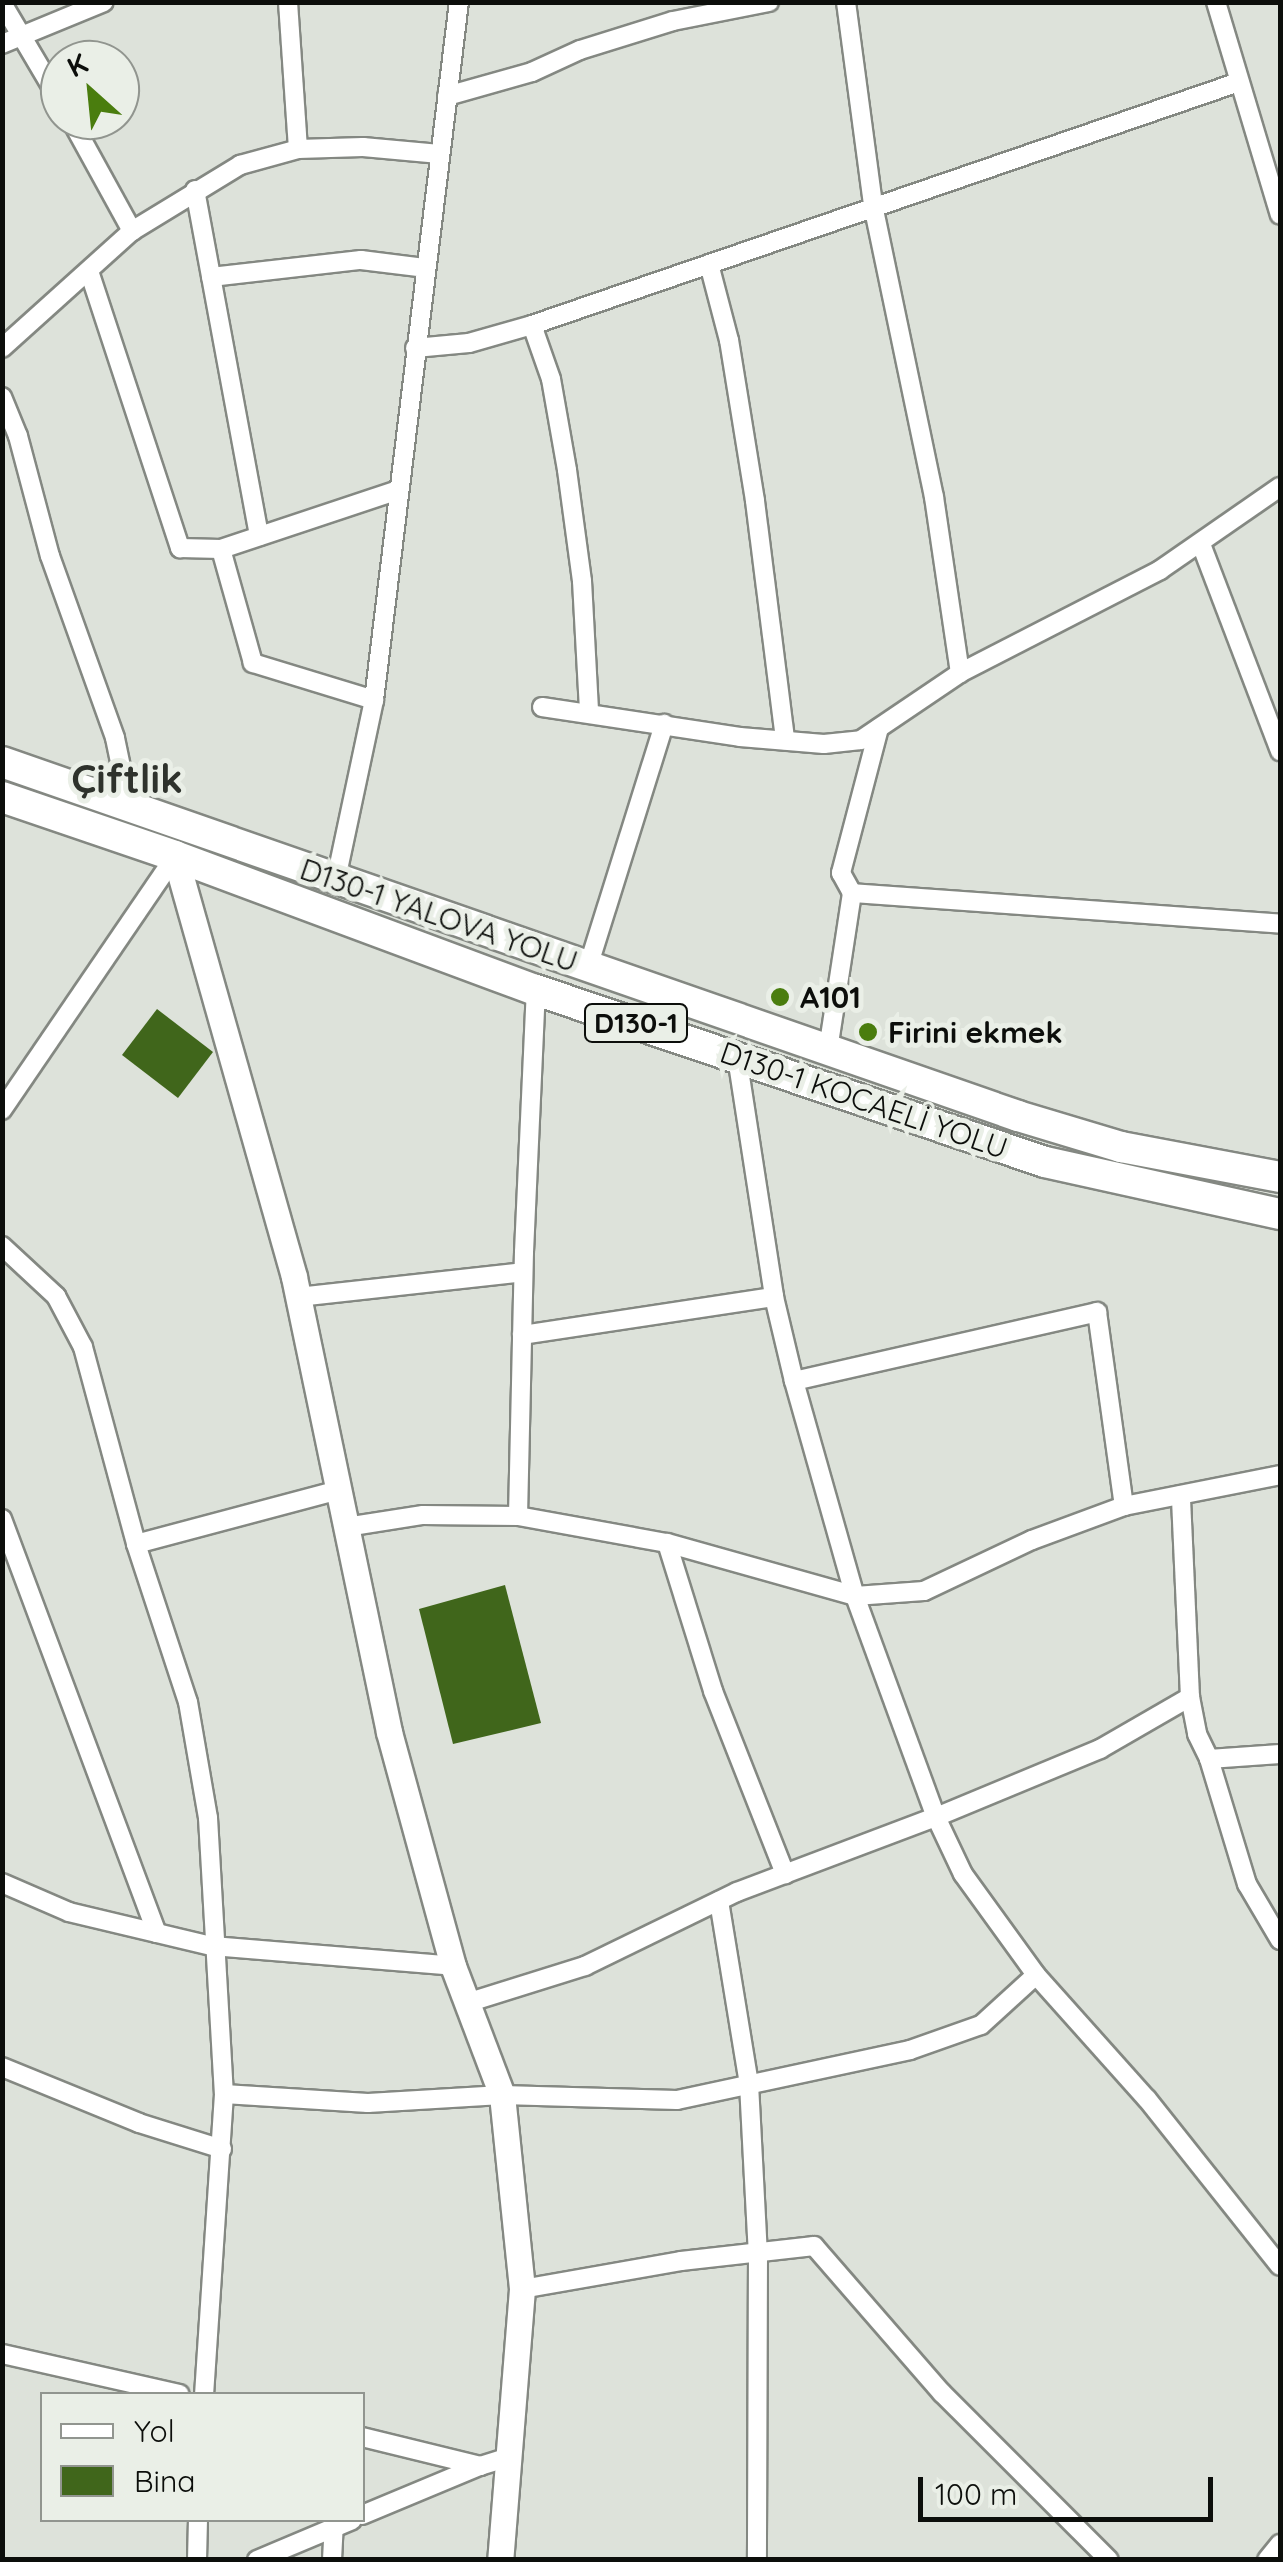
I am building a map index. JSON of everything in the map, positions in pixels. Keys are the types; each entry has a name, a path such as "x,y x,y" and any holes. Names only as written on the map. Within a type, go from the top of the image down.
{"highway":[{"name":"D130-1 YALOVA YOLU","path":"2,762 828,1050 1121,1147 1280,1176"},
{"name":"D130-1 KOCAELİ YOLU","path":"2,797 175,856 536,990 1045,1162 1267,1212"}],"street":[{"path":"2,44 104,2"},
{"path":"288,2 298,150"},
{"path":"336,880 374,700 460,2"},
{"path":"448,96 532,72 580,50 673,21 769,2"},
{"path":"846,2 873,205 934,497 960,673"},
{"path":"1216,2 1280,214"},
{"path":"2,4 40,65"},
{"path":"415,348 469,343 532,325 1240,82"},
{"path":"81,140 132,231"},
{"path":"2,348 132,231 240,165 298,150 363,147 440,154"},
{"path":"195,190 259,536"},
{"path":"211,276 361,260 425,268"},
{"path":"709,264 729,340 755,501 785,740"},
{"path":"88,271 180,548 221,549 398,490"},
{"path":"532,325 552,378 567,470 582,582 589,711"},
{"path":"2,397 18,436 50,556 116,738 129,806"},
{"path":"542,707 785,740 824,744 861,740 960,673 1144,579 1280,488"},
{"path":"1200,544 1280,751"},
{"path":"221,549 253,662 374,700"},
{"path":"588,967 664,724"},
{"path":"828,1050 852,893 841,873 878,728"},
{"path":"2,1110 175,856"},
{"path":"175,856 298,1298 389,1732 453,1966 470,2002 502,2096 522,2289 500,2560"},
{"path":"852,893 1280,924"},
{"path":"518,1516 523,1272 536,990"},
{"path":"738,1057 774,1297 794,1381 854,1596 936,1817 963,1874 1036,1975 1147,2100 1280,2266"},
{"path":"1226,1167 1280,1159"},
{"path":"1267,1212 1280,1230"},
{"path":"2,1246 56,1296 82,1348 136,1544 188,1702 208,1818 212,1946 224,2094 204,2392"},
{"path":"298,1298 523,1272"},
{"path":"522,1335 774,1297"},
{"path":"794,1381 1097,1312 1124,1506"},
{"path":"346,1527 424,1514 518,1516 667,1543 854,1596 924,1591 1032,1540 1124,1506 1280,1475"},
{"path":"136,1544 338,1490"},
{"path":"1182,1495 1190,1697 1247,1884 1280,1940"},
{"path":"2,1519 157,1933"},
{"path":"667,1543 713,1691 785,1874"},
{"path":"470,2002 585,1966 719,1900 1100,1749 1190,1697"},
{"path":"1208,1759 1280,1754"},
{"path":"2,1882 69,1912 212,1946 453,1966"},
{"path":"719,1900 749,2084 758,2252 758,2560"},
{"path":"224,2094 368,2103 502,2096 677,2100 910,2050 982,2025 1036,1975"},
{"path":"2,2067 139,2123 222,2149"},
{"path":"522,2289 681,2260 814,2246 942,2393 1109,2560"},
{"path":"2,2354 171,2392"},
{"path":"365,2439 480,2466"},
{"path":"365,2514 510,2457"},
{"path":"197,2560 198,2522"},
{"path":"257,2560 347,2522"},
{"path":"332,2560 334,2527"},
{"path":"1267,2560 1280,2544"}],"building":[{"path":"157,1009 213,1052 178,1098 122,1055"},
{"path":"505,1585 541,1723 453,1744 419,1609"}],"place":[{"name":"A101","path":"780,997"},
{"name":"Firini ekmek","path":"868,1032"}],"district":[{"name":"Çiftlik","path":"127,778"}]}
